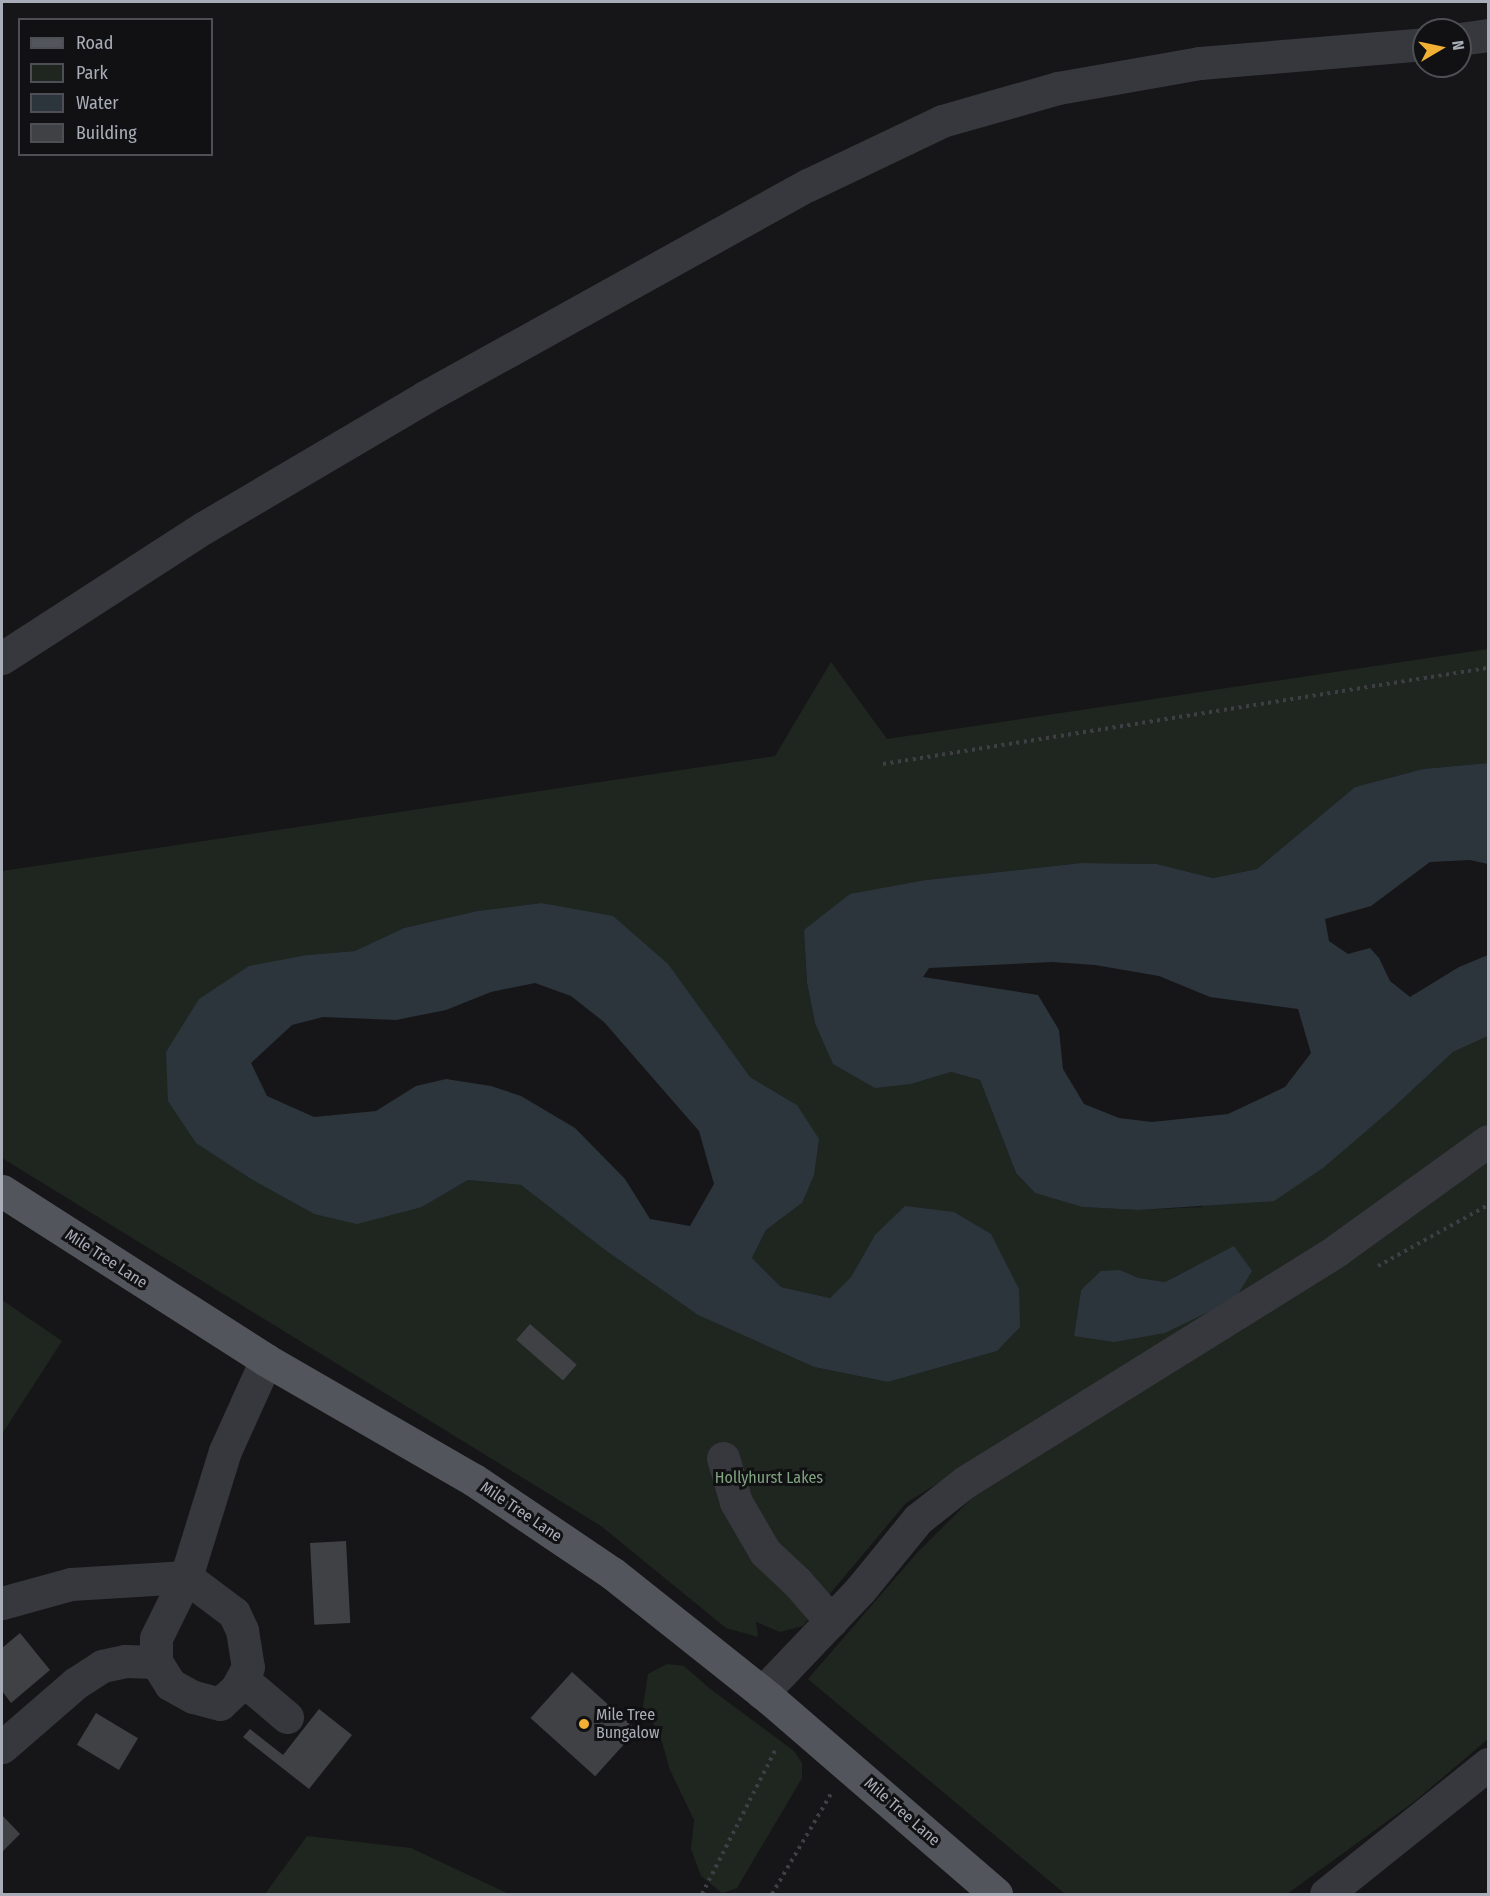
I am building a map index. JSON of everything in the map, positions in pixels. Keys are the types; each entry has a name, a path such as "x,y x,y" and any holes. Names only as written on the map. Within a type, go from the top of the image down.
{"main road":[{"name":"Mile Tree Lane","path":"2,1191 266,1360 484,1487 612,1573 762,1693 996,1894"}],"lane":[{"path":"1472,37 1488,35"},
{"path":"2,658 203,528 425,397 808,185 942,121 1058,88 1200,63 1412,45"},
{"path":"762,1693 831,1621 918,1519 965,1482 1337,1250 1488,1141"},
{"path":"2,1603 70,1584 186,1577 234,1613 242,1630 248,1667 237,1688 219,1704 193,1697 170,1684 156,1662 156,1638 186,1577 225,1451 266,1360"},
{"path":"723,1458 736,1502 765,1552 797,1582 831,1621"},
{"path":"2,1747 76,1683 102,1665 125,1661 156,1662"},
{"path":"242,1679 287,1717"},
{"path":"1326,1894 1488,1764"}],"path":[{"path":"883,764 1488,668"},
{"path":"702,1894 792,1719"},
{"path":"772,1894 847,1766"}],"green space":[{"name":"Hollyhurst Lakes","path":"1488,649 1488,763 1423,769 1355,787 1257,869 1213,878 1157,864 1081,863 926,880 804,930 807,983 815,1023 911,1084 951,1072 980,1080 1016,1173 1035,1193 1082,1207 1139,1210 1201,1207 1394,1107 1453,1052 1488,1036 1488,1127 1331,1239 906,1503 803,1626 780,1632 756,1622 758,1637 726,1628 601,1526 2,1158 2,871 775,756 831,662 887,739","holes":["541,903 715,1031 750,1077 797,1105 802,1203 766,1230 752,1258 781,1287 830,1298 851,1277 875,1235 997,1351 888,1382 814,1367 698,1315 605,1250 521,1185 468,1180 422,1207 314,1214 251,1179 196,1142 307,955 356,951 404,928 477,911","1198,1264 1074,1336 1081,1290 1120,1270 1139,1278 1165,1282"]},
{"path":"1488,1157 1488,1739 1415,1801 1287,1894 1065,1894 808,1679 917,1553 974,1496 1313,1281"},
{"path":"2,1300 62,1341 2,1434"},
{"path":"667,1664 684,1666 709,1688 794,1751 802,1763 802,1778 737,1888 722,1893 701,1876 691,1849 694,1820 670,1770 660,1735 643,1707 648,1674"},
{"path":"307,1836 411,1848 509,1894 265,1894"}],"water":[{"path":"1488,763 1488,864 1470,860 1430,862 1371,906 1325,919 1329,941 1348,954 1370,948 1379,958 1390,981 1410,997 1459,967 1488,955 1488,1036 1453,1052 1323,1168 1274,1201 1139,1210 1082,1207 1035,1193 1016,1173 980,1080 951,1072 911,1084 875,1088 833,1064 815,1023 807,983 804,930 850,894 926,880 1081,863 1157,864 1213,878 1257,869 1355,787 1423,769","holes":["1052,962 1095,965 1159,976 1210,997 1298,1009 1311,1053 1285,1087 1228,1114 1152,1122 1119,1118 1084,1104 1063,1069 1059,1030 1038,995 923,977 929,968"]},
{"path":"541,903 613,916 668,964 750,1077 797,1105 819,1139 814,1175 802,1203 766,1230 752,1258 781,1287 830,1298 851,1277 875,1235 905,1206 954,1212 991,1234 1019,1289 1020,1327 997,1351 888,1382 814,1367 698,1315 605,1250 521,1185 468,1180 422,1207 357,1224 314,1214 251,1179 196,1143 168,1101 166,1052 199,999 249,966 307,955 355,951 404,928 477,911","holes":["535,983 571,996 604,1022 699,1131 714,1184 690,1226 650,1219 625,1179 575,1128 521,1096 491,1086 446,1079 416,1086 376,1111 314,1117 267,1096 251,1063 292,1025 323,1017 396,1020 446,1010 491,992"]},
{"path":"1234,1246 1252,1271 1235,1299 1165,1333 1114,1342 1074,1336 1081,1290 1101,1271 1120,1270 1139,1278 1165,1282"}],"building":[{"path":"530,1324 577,1365 563,1381 516,1340"},
{"path":"346,1541 350,1623 314,1625 310,1543"},
{"path":"20,1633 50,1670 11,1703 2,1691 2,1648"},
{"name":"Mile Tree Bungalow","path":"572,1672 637,1730 595,1776 531,1718"},
{"path":"319,1709 352,1735 309,1789 243,1737 250,1729 283,1755"},
{"path":"96,1713 138,1738 119,1770 77,1745"},
{"path":"2,1815 20,1834 2,1852"}],"place":[{"name":"Mile Tree Bungalow","path":"584,1724"}]}
